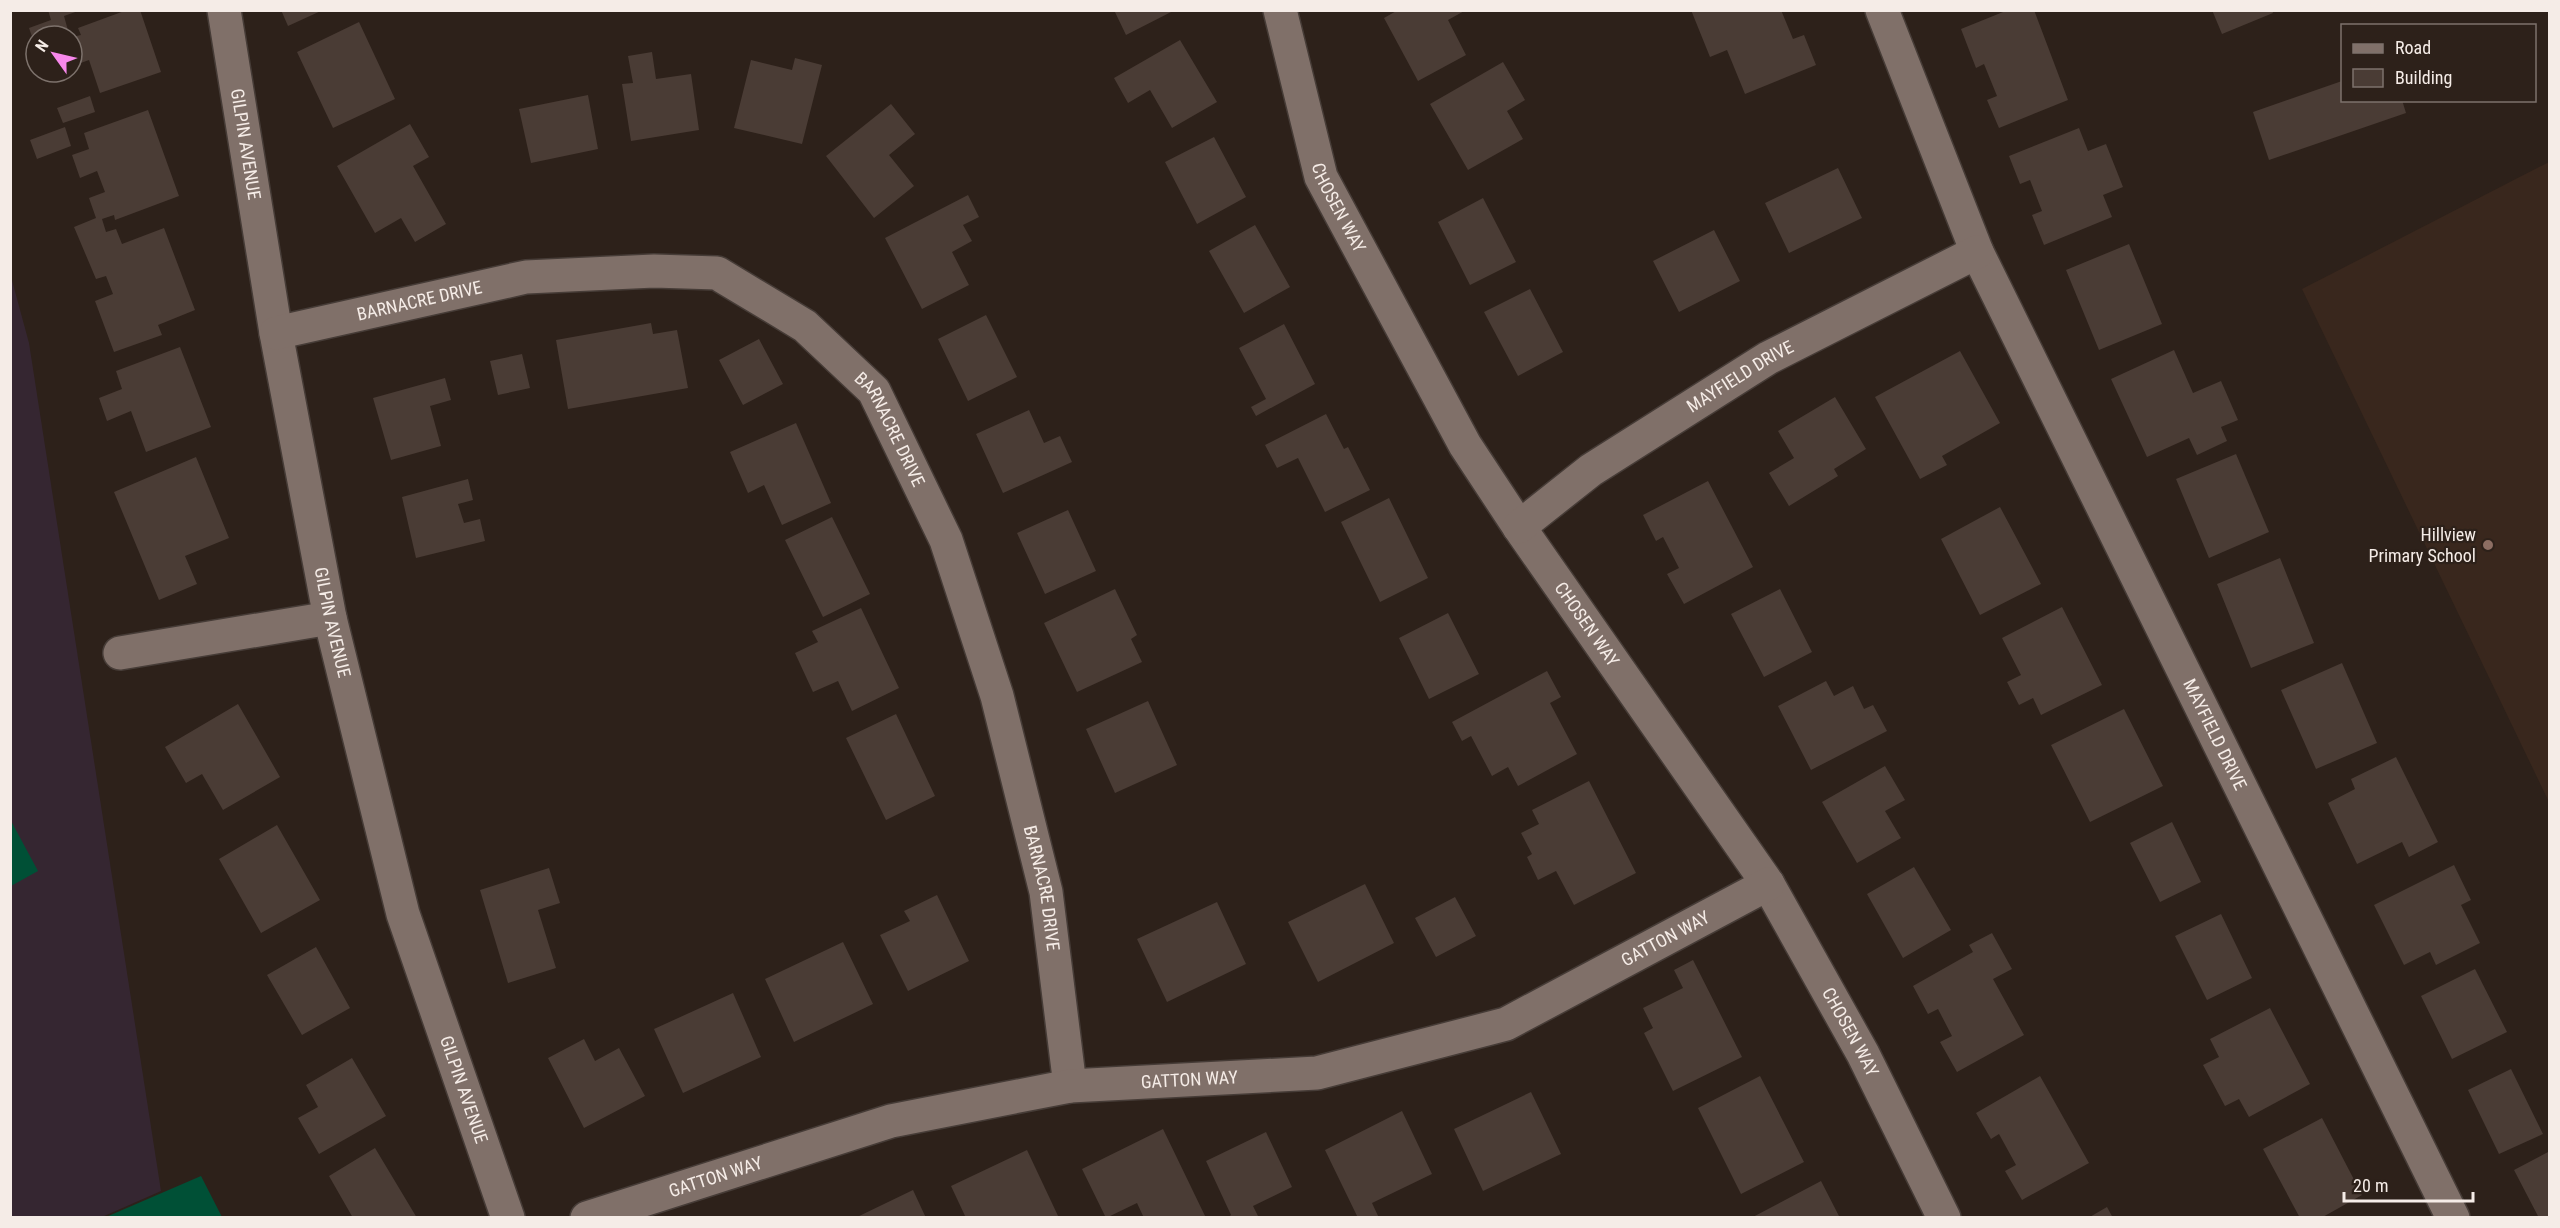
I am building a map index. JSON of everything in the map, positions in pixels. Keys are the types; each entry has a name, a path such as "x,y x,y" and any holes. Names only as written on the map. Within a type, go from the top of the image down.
{"street":[{"name":"GILPIN AVENUE","path":"224,10 276,333 330,618 403,914 508,1218"},
{"name":"CHOSEN WAY","path":"1280,10 1321,177 1465,444 1768,884 1863,1054 1944,1218"},
{"name":"MAYFIELD DRIVE","path":"1882,10 1977,252 2453,1218"},
{"name":"MAYFIELD DRIVE","path":"1520,527 1591,470 1768,357 1977,252"},
{"name":"BARNACRE DRIVE","path":"276,333 526,277 654,271 717,273 804,326 874,391 946,540 997,696 1046,892 1070,1086"},
{"path":"120,653 330,618"},
{"name":"GATTON WAY","path":"586,1218 891,1121 1070,1086 1317,1073 1506,1024 1768,884"}],"shaded area":[{"name":"Hillview Primary School","path":"2549,162 2549,802 2302,289"},
{"path":"10,273 29,343 161,1191 102,1217 11,1217"}],"green space":[{"path":"10,819 38,871 11,886 10,886"},
{"path":"201,1176 222,1217 106,1217"}],"building":[{"path":"48,10 78,11 64,16 66,24 40,24 51,20"},
{"path":"127,10 140,10 161,72 100,93 89,60 84,62 84,26"},
{"path":"281,10 323,10 288,26"},
{"path":"1114,10 1175,10 1126,35"},
{"path":"1398,10 1466,10 1448,20 1466,55 1418,81 1384,18"},
{"path":"1691,10 1781,10 1793,39 1804,35 1816,65 1745,94 1727,50 1710,57"},
{"path":"2008,10 2034,10 2068,100 1999,128 1987,100 1997,96 1984,64 1976,68 1961,29"},
{"path":"2212,10 2272,10 2273,13 2222,34"},
{"path":"359,22 395,99 333,128 297,52"},
{"path":"1180,40 1217,102 1172,128 1150,90 1128,103 1114,78"},
{"path":"652,52 656,79 691,74 699,130 631,141 622,84 633,83 628,56"},
{"path":"795,58 822,65 802,144 734,128 751,60 792,70"},
{"path":"1503,62 1525,100 1507,111 1523,139 1468,170 1430,104"},
{"path":"2341,81 2341,102 2403,102 2406,113 2269,160 2253,112"},
{"path":"588,95 598,149 531,163 519,109"},
{"path":"90,96 95,112 63,123 57,108"},
{"path":"891,104 915,134 889,155 914,186 874,218 826,156"},
{"path":"148,110 179,196 115,220 114,215 102,219 106,232 116,229 122,244 164,228 195,310 158,325 162,335 114,352 95,301 113,294 106,276 96,279 74,227 96,218 89,198 105,192 97,171 80,178 72,155 89,149 84,133"},
{"path":"410,124 429,157 413,166 446,224 415,242 401,218 375,233 337,166"},
{"path":"65,127 71,146 37,159 30,140"},
{"path":"2079,128 2088,151 2106,144 2123,187 2103,195 2112,217 2044,245 2032,215 2042,211 2030,180 2020,184 2009,156"},
{"path":"1214,137 1246,197 1197,224 1165,162"},
{"path":"1838,168 1862,218 1789,253 1765,203"},
{"path":"968,195 979,217 963,225 972,241 952,252 969,285 922,309 885,238"},
{"path":"1483,198 1516,262 1470,285 1438,222"},
{"path":"1255,225 1290,287 1244,313 1209,251"},
{"path":"1714,230 1740,281 1679,312 1653,261"},
{"path":"2129,244 2162,324 2099,350 2066,270"},
{"path":"1530,289 1563,352 1518,376 1484,312"},
{"path":"986,315 1017,377 968,401 938,339"},
{"path":"651,323 653,334 677,330 688,388 568,409 556,340"},
{"path":"1284,324 1315,384 1256,416 1251,407 1266,399 1239,348"},
{"path":"759,339 783,384 743,405 719,360"},
{"path":"180,347 211,427 146,452 131,411 107,421 99,398 122,389 116,371"},
{"path":"2174,350 2193,393 2221,381 2238,420 2221,427 2227,441 2197,455 2189,438 2147,457 2111,379"},
{"path":"1960,351 2000,423 1942,456 1947,465 1920,479 1875,397"},
{"path":"522,354 530,388 498,395 490,361"},
{"path":"445,378 451,400 430,406 441,446 391,460 373,398"},
{"path":"1835,397 1866,449 1834,469 1838,476 1789,506 1769,473 1794,458 1778,431"},
{"path":"1029,410 1044,443 1060,436 1072,462 1003,493 976,434"},
{"path":"1326,414 1344,449 1348,447 1370,490 1325,512 1298,458 1277,468 1265,445"},
{"path":"796,423 831,503 782,525 764,485 748,493 730,452"},
{"path":"2236,454 2269,532 2209,558 2176,479"},
{"path":"196,457 229,538 185,556 197,584 159,600 114,492"},
{"path":"468,479 473,500 458,504 464,523 480,519 485,541 416,558 402,497"},
{"path":"1708,481 1753,567 1684,604 1667,574 1679,568 1663,537 1656,541 1643,515"},
{"path":"1389,498 1428,578 1380,602 1341,522"},
{"path":"2000,507 2041,584 1980,615 1941,539"},
{"path":"1068,510 1096,571 1045,594 1017,533"},
{"path":"832,517 870,594 823,617 785,540"},
{"path":"2280,558 2314,643 2251,668 2217,584"},
{"path":"1115,589 1137,635 1131,639 1142,662 1077,692 1044,623"},
{"path":"1780,589 1812,652 1764,677 1731,614"},
{"path":"2062,607 2102,685 2041,715 2033,698 2019,705 2007,682 2021,675 2002,638"},
{"path":"861,608 899,688 852,711 838,681 813,692 795,653 818,642 812,631"},
{"path":"1448,613 1479,674 1429,699 1399,638"},
{"path":"2342,663 2377,743 2316,769 2281,690"},
{"path":"1547,671 1561,697 1550,703 1577,754 1518,786 1508,767 1492,776 1471,736 1462,741 1452,722"},
{"path":"1826,681 1834,696 1853,686 1864,709 1873,705 1887,731 1811,770 1778,706"},
{"path":"1148,701 1177,765 1115,793 1086,729"},
{"path":"238,704 280,777 223,810 202,774 186,783 165,747"},
{"path":"2124,709 2163,786 2090,822 2051,745"},
{"path":"896,714 935,796 886,820 846,738"},
{"path":"2396,757 2438,842 2409,857 2402,842 2357,864 2328,803 2355,789 2351,779"},
{"path":"1885,766 1905,800 1885,811 1901,838 1857,863 1822,802"},
{"path":"1589,781 1636,873 1574,905 1556,871 1538,880 1527,857 1532,854 1521,833 1539,824 1532,810"},
{"path":"2172,822 2201,882 2160,902 2130,843"},
{"path":"277,825 320,900 261,933 219,859"},
{"path":"2454,865 2471,900 2461,905 2480,943 2436,965 2430,952 2404,965 2374,905"},
{"path":"1914,867 1951,930 1903,958 1867,894"},
{"path":"549,868 560,903 538,910 556,968 508,983 480,890"},
{"path":"1365,884 1394,943 1318,982 1288,922"},
{"path":"937,895 969,961 908,991 880,935 910,921 904,911"},
{"path":"1455,897 1476,936 1436,957 1415,918"},
{"path":"1217,902 1246,964 1167,1002 1137,939"},
{"path":"2221,914 2252,978 2207,1000 2175,936"},
{"path":"1992,933 2012,969 1993,979 2024,1035 1957,1072 1940,1042 1952,1036 1938,1009 1928,1014 1913,986 1973,952 1969,945"},
{"path":"843,942 873,1004 794,1042 765,979"},
{"path":"316,947 350,1008 302,1035 267,975"},
{"path":"1693,960 1742,1057 1673,1091 1644,1033 1653,1028 1643,1008 1683,988 1674,970"},
{"path":"2475,969 2507,1032 2452,1059 2421,996"},
{"path":"733,993 761,1057 683,1093 654,1029"},
{"path":"2270,1008 2310,1084 2249,1117 2239,1099 2225,1106 2203,1065 2219,1057 2210,1039"},
{"path":"584,1039 595,1061 619,1048 645,1096 584,1128 548,1058"},
{"path":"352,1058 386,1116 319,1154 298,1118 318,1107 306,1085"},
{"path":"2511,1069 2543,1134 2499,1154 2468,1090"},
{"path":"1760,1076 1804,1162 1741,1194 1698,1108"},
{"path":"2040,1076 2089,1163 2022,1200 2005,1171 2016,1165 1999,1134 1991,1139 1976,1113"},
{"path":"1531,1092 1561,1154 1483,1191 1454,1129"},
{"path":"1402,1111 1432,1174 1372,1203 1379,1218 1358,1218 1325,1150"},
{"path":"2322,1118 2362,1195 2321,1218 2300,1218 2263,1149"},
{"path":"1163,1129 1206,1218 1144,1218 1137,1203 1106,1218 1082,1169"},
{"path":"1266,1132 1292,1187 1253,1206 1259,1218 1227,1218 1231,1215 1206,1161"},
{"path":"375,1148 417,1218 353,1218 329,1176"},
{"path":"1027,1150 1059,1218 966,1218 951,1186"},
{"path":"2550,1151 2550,1218 2539,1218 2514,1170"},
{"path":"1821,1181 1840,1218 1751,1218"},
{"path":"913,1190 926,1218 855,1218"},
{"path":"2107,1207 2113,1218 2088,1218"}],"place":[{"name":"Hillview Primary School","path":"2488,545"}]}
